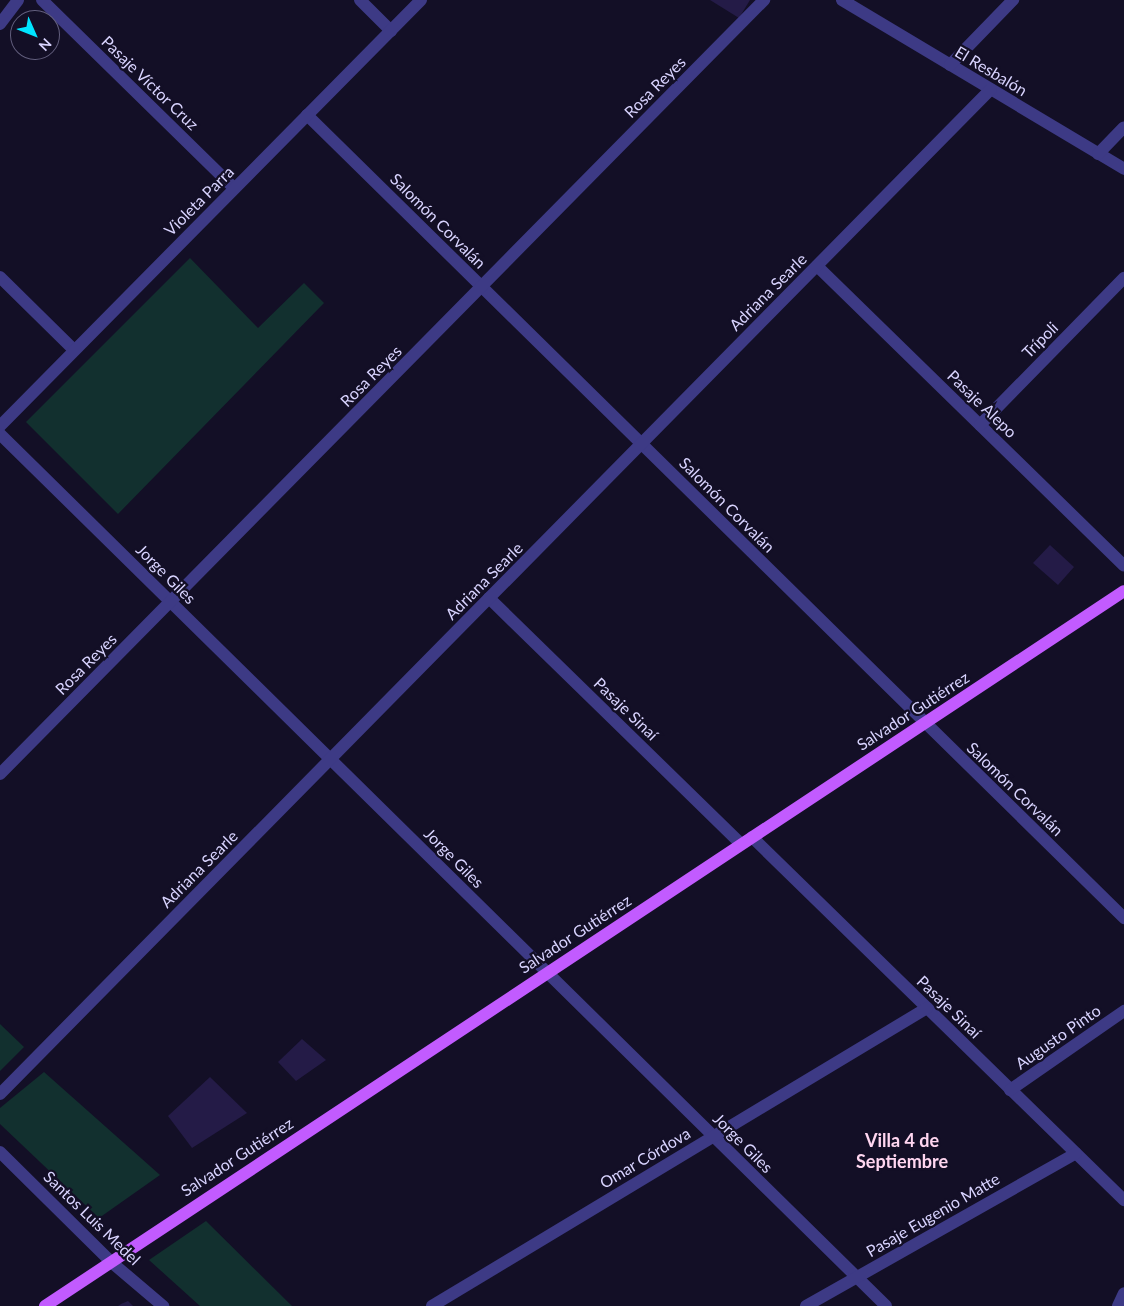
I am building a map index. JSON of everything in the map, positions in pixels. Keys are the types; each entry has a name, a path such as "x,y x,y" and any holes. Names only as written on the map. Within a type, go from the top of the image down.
{"main road":[{"name":"Salvador Gutiérrez","path":"45,1306 110,1261 1124,591"}],"street":[{"path":"0,24 18,0"},
{"name":"Pasaje Víctor Cruz","path":"42,0 234,188"},
{"path":"360,0 391,31"},
{"name":"Violeta Parra","path":"0,426 421,0"},
{"name":"Rosa Reyes","path":"0,774 764,0"},
{"name":"El Resbalón","path":"842,0 1124,169"},
{"path":"950,65 1013,0"},
{"name":"Adriana Searle","path":"0,1094 991,89"},
{"name":"Salomón Corvalán","path":"307,115 1124,918"},
{"path":"1098,154 1124,128"},
{"name":"Pasaje Alepo","path":"817,266 1124,566"},
{"path":"0,277 74,350"},
{"name":"Trípoli","path":"980,425 1124,278"},
{"name":"Jorge Giles","path":"0,434 886,1306"},
{"name":"Pasaje Sinaí","path":"489,598 741,844"},
{"name":"Pasaje Sinaí","path":"752,836 1124,1200"},
{"name":"Omar Córdova","path":"432,1306 927,1008"},
{"name":"Augusto Pinto","path":"1010,1090 1124,1011"},
{"name":"Santos Luis Medel","path":"0,1152 110,1261 163,1306"},
{"name":"Pasaje Eugenio Matte","path":"806,1306 1076,1153"},
{"path":"1118,1306 1124,1294"}],"green space":[{"path":"190,258 258,328 304,283 324,303 118,514 26,422"},
{"path":"0,1024 24,1047 0,1071"},
{"path":"44,1072 160,1175 99,1218 0,1124 0,1108"},
{"path":"206,1221 292,1306 200,1306 149,1260"}],"building":[{"path":"710,0 750,0 739,18"},
{"path":"1050,545 1074,567 1058,585 1033,563"},
{"path":"302,1039 326,1060 296,1081 278,1062"},
{"path":"210,1077 247,1113 192,1148 168,1116"},
{"path":"128,1301 133,1306 118,1306 121,1304"}],"district":[{"name":"Villa 4 de Septiembre","path":"902,1151"}]}
